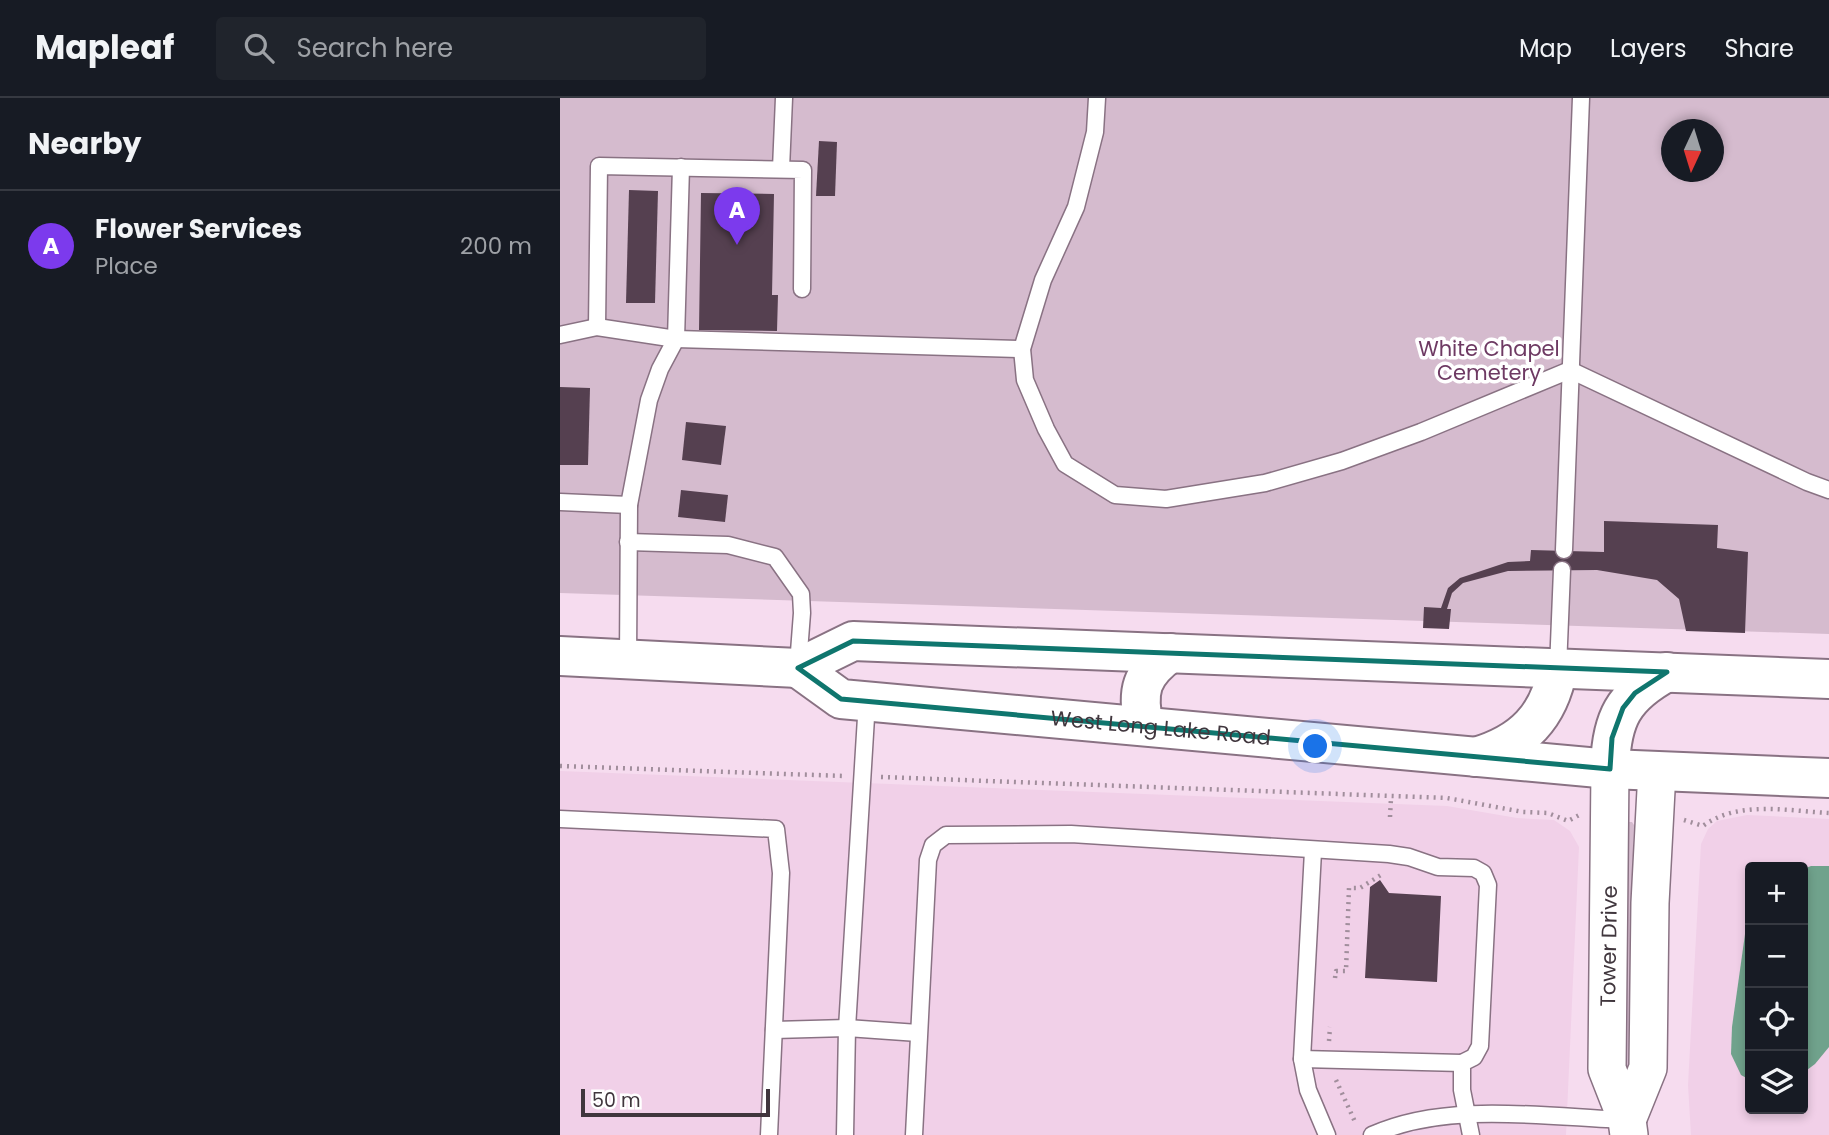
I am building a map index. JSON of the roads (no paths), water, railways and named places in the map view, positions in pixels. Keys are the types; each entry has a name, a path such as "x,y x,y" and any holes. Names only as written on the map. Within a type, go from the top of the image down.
{"main road":[{"path":"560,656 798,668 853,641 1829,679"},
{"path":"1144,726 1140,692 1146,676 1170,653"},
{"name":"West Long Lake Road","path":"798,668 841,698 867,701 1610,769 1829,778"},
{"path":"1474,757 1500,750 1522,736 1547,705 1554,689 1558,668"},
{"path":"1610,769 1612,738 1623,708 1635,693 1667,673"}],"street":[{"name":"Tower Drive","path":"1610,769 1607,1069 1628,1128"},
{"name":"Tower Drive","path":"1628,1128 1648,1068 1650,903 1657,771"}],"lane":[{"path":"781,169 784,98"},
{"path":"1097,98 1095,132 1076,207 1043,280 1022,349 1025,380 1046,429 1065,464 1115,495 1166,499 1265,483 1342,461 1421,432 1570,370 1829,490"},
{"path":"1564,550 1581,98"},
{"path":"597,327 599,166 803,170 802,289"},
{"path":"628,659 629,505 649,400 660,369 676,339 681,167"},
{"path":"560,335 597,327 676,339 1022,349"},
{"path":"560,502 629,505"},
{"path":"628,542 728,545 775,557 801,594 798,668"},
{"path":"1558,668 1562,570"},
{"path":"845,1135 847,1028 867,701"},
{"path":"560,819 776,829 781,873 769,1135"},
{"path":"914,1135 928,860 933,845 946,835 1071,835 1389,854 1409,857 1438,867 1474,868 1483,873 1488,885 1480,1046 1474,1057 1462,1063 1302,1059"},
{"path":"1313,851 1302,1059 1308,1090 1327,1135"},
{"path":"774,1030 847,1028 918,1032"},
{"path":"1462,1063 1462,1090 1471,1135"},
{"path":"1372,1135 1385,1129 1437,1118 1503,1114 1628,1128"}],"place":[{"name":"Flower Services","path":"737,245"}],"park label":[{"name":"White Chapel Cemetery","path":"1489,361"}]}
